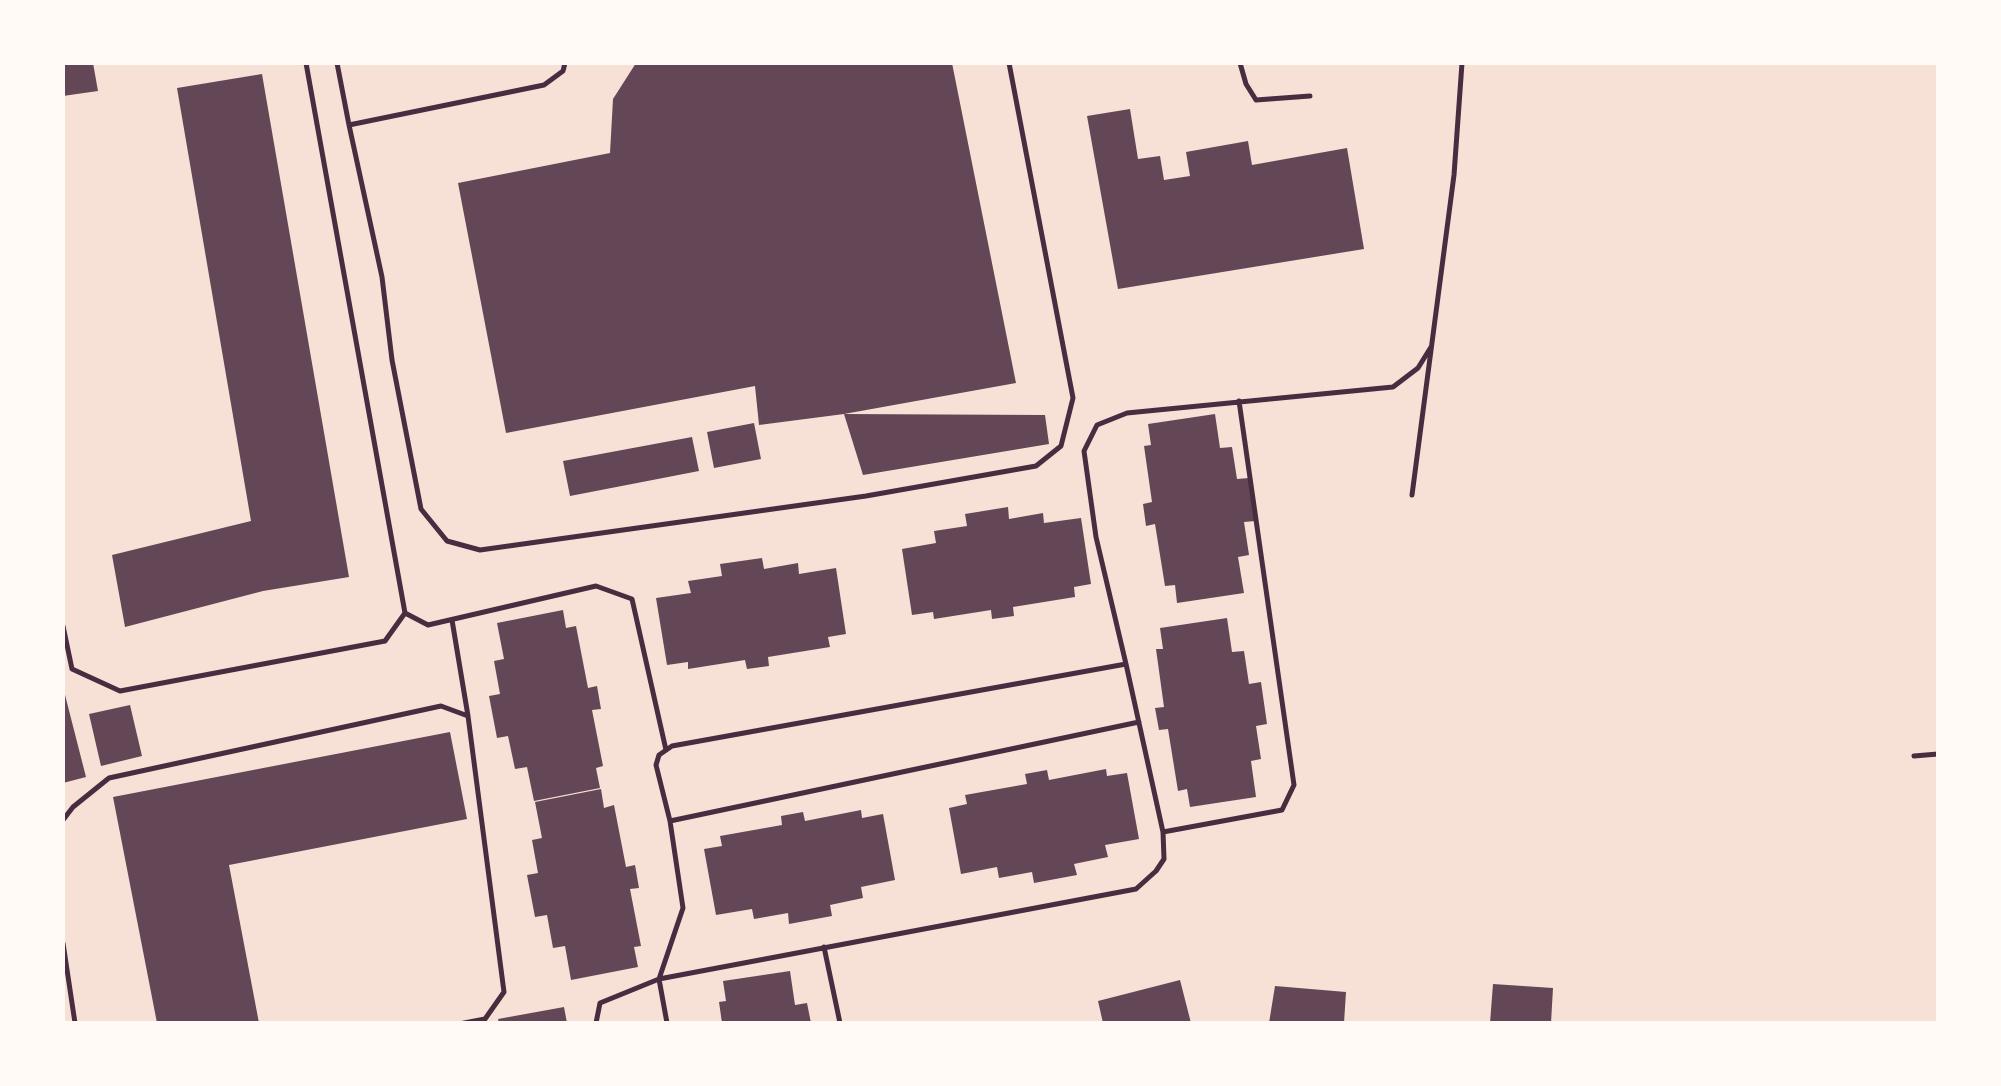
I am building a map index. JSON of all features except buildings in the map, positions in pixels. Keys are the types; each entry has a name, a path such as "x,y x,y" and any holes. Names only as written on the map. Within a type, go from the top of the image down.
{"lane":[{"path":"63,626 72,669 120,691 385,641 405,613 306,63"},
{"path":"337,63 382,278 392,360 421,509 447,541 480,550 866,496 1036,466 1061,446 1073,398 1009,63"},
{"path":"349,125 544,85 563,71 565,63"},
{"path":"1240,63 1246,84 1256,100 1310,96"},
{"path":"1412,495 1454,175 1462,63"},
{"path":"596,1023 600,1003 659,979 1136,889 1156,871 1164,859 1163,832 1096,537 1084,451 1097,425 1128,413 1393,387 1418,368 1431,347"},
{"path":"1163,832 1282,810 1294,785 1239,401"},
{"path":"405,613 428,625 596,586 632,599 666,750"},
{"path":"452,620 468,716 505,992 485,1019 464,1023"},
{"path":"667,1023 659,979 683,908 670,821 656,765 659,755 672,747 1126,664"},
{"path":"63,820 73,807 109,778 441,706 468,716"},
{"path":"670,821 1139,722"},
{"path":"1914,756 1938,754"},
{"path":"63,943 75,1023"},
{"path":"824,947 840,1023"}]}
